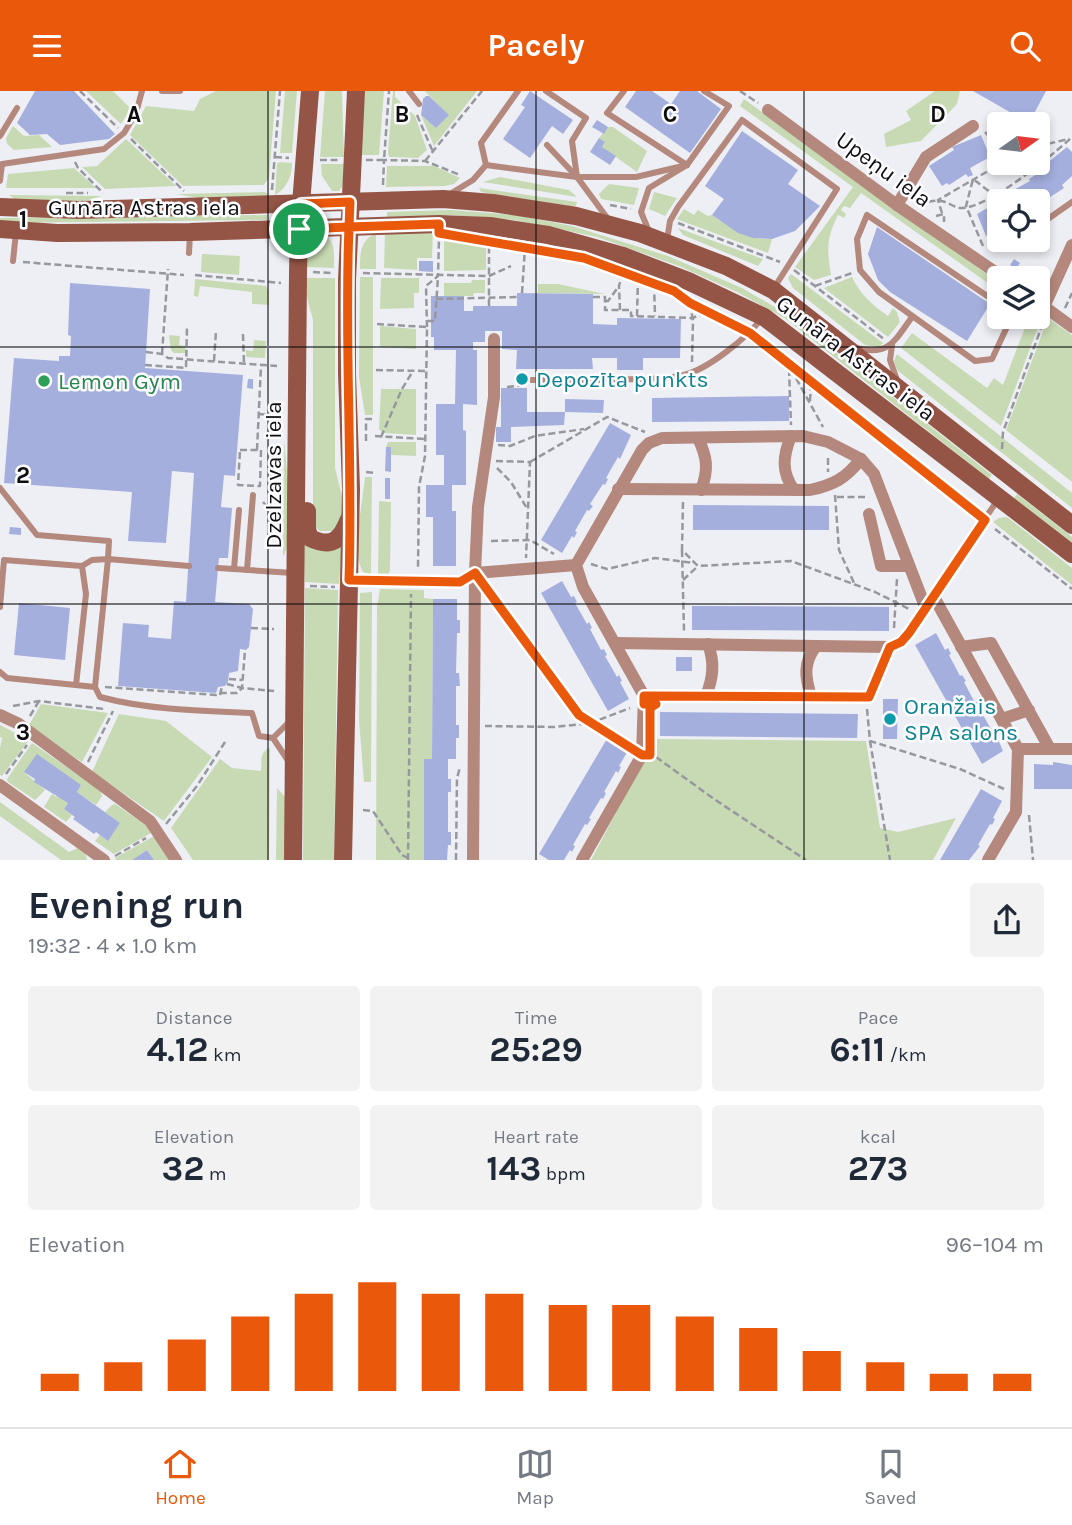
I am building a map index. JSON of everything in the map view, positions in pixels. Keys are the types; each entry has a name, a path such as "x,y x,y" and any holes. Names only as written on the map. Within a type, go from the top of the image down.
{"main road":[{"name":"Dzelzavas iela","path":"293,860 295,716 302,579 299,229 310,91"},
{"path":"344,860 343,584 351,515 347,373 349,227 356,91"},
{"name":"Gunāra Astras iela","path":"0,207 79,210 443,199 535,208 614,225 659,239 726,266 773,290 1072,525"},
{"name":"Gunāra Astras iela","path":"8,230 57,233 190,232 439,224 490,226 548,235 619,265 688,281 764,317 1072,555"},
{"path":"298,318 307,334 307,530 310,538 319,543 334,541 341,535 351,515"},
{"path":"999,497 1013,478"}],"street":[{"name":"Upeņu iela","path":"768,110 897,205 987,266"},
{"path":"897,205 926,157 973,126"},
{"path":"1072,245 1051,308 1072,327"},
{"path":"473,860 475,573 478,507 494,387 494,339"},
{"path":"791,436 784,465 785,478 794,490"},
{"path":"582,860 642,755 644,700 583,587 576,565 618,489 649,443 663,438 803,436 828,442 861,460 874,474 903,566 924,611"},
{"path":"698,437 706,454 707,465 701,490"},
{"path":"618,489 810,490 831,486 848,476 861,460"},
{"path":"869,514 881,566 903,566"},
{"path":"615,643 890,647 901,642 985,520"},
{"path":"343,584 460,582 475,573 576,565"},
{"path":"934,597 1018,749 1016,812 988,860"},
{"path":"961,647 991,643 1050,748"},
{"path":"706,696 713,671 713,657 708,644"},
{"path":"811,697 805,670 808,656 816,646"},
{"path":"644,700 706,696 869,697 890,647"},
{"path":"1002,719 1029,710"},
{"path":"1,712 150,821 176,860"},
{"path":"1018,749 1072,748"},
{"path":"1,782 106,860"}],"lane":[{"path":"2,165 104,149 124,133 136,113 142,91"},
{"path":"162,91 180,91"},
{"path":"409,91 419,104"},
{"path":"486,165 481,143 518,91"},
{"path":"546,91 586,118 572,141 577,177"},
{"path":"624,91 607,113 687,165"},
{"path":"704,91 729,107 687,165 649,188 642,212 659,239 678,207 742,120 837,189 773,290"},
{"path":"0,136 17,108"},
{"path":"547,145 577,177 614,225"},
{"path":"0,156 0,181"},
{"path":"486,165 577,177 636,177 687,165"},
{"path":"443,199 473,180 486,165"},
{"path":"1050,218 1072,202"},
{"path":"987,296 867,215 857,239 860,270 879,292 975,361 992,359 1006,329"},
{"path":"8,230 13,261"},
{"path":"189,253 190,232"},
{"path":"532,380 671,378 692,372 750,333 764,317"},
{"path":"904,392 890,360 892,345 912,317"},
{"path":"848,347 872,352 892,345"},
{"path":"0,488 37,535 109,541 95,687 100,697 118,702 185,710 252,713 259,736 273,738 294,770"},
{"path":"247,570 253,495"},
{"path":"985,520 999,497"},
{"path":"234,569 239,510"},
{"path":"0,607 4,560 82,566 92,560 108,559 189,566"},
{"path":"76,685 86,594 82,566"},
{"path":"218,568 302,579"},
{"path":"0,672 7,678 95,687"},
{"path":"273,738 295,716"}],"path":[{"path":"80,91 184,191"},
{"path":"272,197 280,91"},
{"path":"383,185 388,91"},
{"path":"360,160 425,161 482,91"},
{"path":"740,91 768,110"},
{"path":"419,104 417,117 433,152"},
{"path":"973,126 987,133"},
{"path":"1050,143 1071,138"},
{"path":"1050,155 1071,138"},
{"path":"72,154 78,168 103,193"},
{"path":"275,157 292,159"},
{"path":"320,160 344,160"},
{"path":"915,203 929,204 987,171"},
{"path":"1005,189 1025,175"},
{"path":"973,179 987,190"},
{"path":"973,179 966,206 984,252"},
{"path":"938,200 962,208 987,198"},
{"path":"938,200 946,217 944,222"},
{"path":"936,216 942,213"},
{"path":"427,321 435,321 439,224"},
{"path":"489,306 487,242 497,241"},
{"path":"516,245 525,247 523,293"},
{"path":"13,261 168,271 184,275"},
{"path":"619,265 638,277 664,287"},
{"path":"619,265 620,310"},
{"path":"360,273 489,276 511,266"},
{"path":"815,286 860,270"},
{"path":"162,353 168,271"},
{"path":"306,272 334,273"},
{"path":"195,275 281,283"},
{"path":"408,859 411,581 418,572 419,487 425,456 426,286 438,276"},
{"path":"637,316 638,277"},
{"path":"654,283 655,316"},
{"path":"605,302 619,286"},
{"path":"674,291 690,303 750,333 1072,589"},
{"path":"1003,432 1045,317 1051,308 1072,293"},
{"path":"436,299 517,297"},
{"path":"593,297 605,297 605,310 631,310 631,316 692,318 709,312"},
{"path":"690,303 692,372"},
{"path":"377,324 427,327"},
{"path":"145,365 186,368 187,328"},
{"path":"214,361 216,331"},
{"path":"243,334 244,364"},
{"path":"146,352 162,353 168,358 277,366"},
{"path":"257,450 261,366"},
{"path":"789,366 791,436"},
{"path":"376,370 426,371"},
{"path":"381,437 413,371"},
{"path":"810,403 811,383"},
{"path":"494,387 524,386"},
{"path":"258,414 281,416"},
{"path":"528,510 511,482 491,460 530,462 607,417 651,434 645,439"},
{"path":"366,446 366,419 376,419"},
{"path":"487,444 510,446 535,436 587,429"},
{"path":"375,436 425,439"},
{"path":"240,450 257,450 261,450 260,486 238,485 240,450"},
{"path":"526,561 530,462"},
{"path":"366,473 375,473"},
{"path":"683,497 684,638"},
{"path":"261,499 277,517"},
{"path":"477,542 527,540 588,571"},
{"path":"682,551 696,565"},
{"path":"576,565 591,556"},
{"path":"576,565 607,569 655,558 696,565 791,561 874,592 914,612 924,611"},
{"path":"683,580 696,565"},
{"path":"900,629 894,635 896,603 903,566"},
{"path":"475,573 579,715 642,755 656,757 806,860"},
{"path":"302,579 343,584"},
{"path":"251,628 274,629"},
{"path":"95,687 216,695 237,693 242,688 245,650"},
{"path":"229,679 242,680"},
{"path":"227,684 274,691"},
{"path":"220,694 222,686"},
{"path":"474,726 554,727 591,723 644,700"},
{"path":"1,712 39,701 114,711 84,771"},
{"path":"23,727 39,701"},
{"path":"863,706 869,711 870,741 890,860"},
{"path":"1,782 34,735"},
{"path":"870,741 960,769 1017,795"},
{"path":"106,860 170,821 197,786 225,742"},
{"path":"456,860 457,778 460,767"},
{"path":"363,810 373,811 402,855 408,859"},
{"path":"1029,815 1033,860"}],"green space":[{"path":"86,91 113,91 131,109 121,124"},
{"path":"216,91 276,91 269,177 264,185 183,186 130,135 146,106 194,111 200,99"},
{"path":"285,91 297,91 292,153 280,153"},
{"path":"325,91 342,91 344,157 320,157"},
{"path":"363,91 384,91 379,155 362,155 360,147"},
{"path":"393,91 395,97 415,116 427,150 418,158 389,157"},
{"path":"425,91 477,91 434,146 421,115 436,128 448,115"},
{"path":"935,91 960,91 957,104 921,141 886,147 884,134 911,120 906,111"},
{"path":"744,99 987,274 987,282 861,193 850,208 844,206 841,210 846,214 844,218 838,215 831,231 828,251 831,275 814,280 795,267 853,187 740,106"},
{"path":"13,126 24,136 39,135 52,147 14,150 7,144 6,138"},
{"path":"608,127 613,127 647,151 637,172 602,147 605,142 599,138"},
{"path":"126,139 176,186 105,189 82,167 97,166"},
{"path":"277,163 292,163 291,173 286,185 275,195"},
{"path":"321,164 344,164 343,185 339,191 332,191 322,176"},
{"path":"387,166 434,166 460,178 454,184 445,186 386,187"},
{"path":"74,168 96,188 6,188 8,174"},
{"path":"500,177 569,190 577,197 483,182"},
{"path":"609,184 639,188 634,205 601,199 599,194"},
{"path":"479,188 577,202 573,207 481,192"},
{"path":"654,192 677,198 665,216 649,209"},
{"path":"177,194 268,194 265,197 203,199"},
{"path":"9,195 102,196 81,202 18,201"},
{"path":"684,209 694,215 698,210 708,216 712,215 748,236 772,239 768,253 677,219"},
{"path":"450,210 515,215 572,226 668,256 742,288 789,315 992,475 989,479 786,319 739,293 679,266 597,237 514,220 451,215 387,217 387,212"},
{"path":"267,215 267,220 0,223 0,218"},
{"path":"678,228 763,259 758,266 683,235"},
{"path":"433,231 432,258 417,258 417,270 384,268 385,232"},
{"path":"325,234 333,245 334,268 305,267 310,240 313,236"},
{"path":"376,234 376,269 360,269 364,243"},
{"path":"444,235 486,246 486,270 444,271"},
{"path":"202,254 240,256 239,275 201,272"},
{"path":"791,274 883,343 879,348 865,345 793,288 788,278"},
{"path":"360,277 373,277 373,415 365,415 359,377"},
{"path":"852,277 863,294 877,308 888,316 893,308 897,312 900,322 888,337 824,288"},
{"path":"305,278 335,278 335,468 342,496 342,521 335,531 320,531 313,518 313,320 305,290"},
{"path":"381,278 419,278 419,293 414,293 414,308 380,309"},
{"path":"195,279 266,286 269,305 252,304 252,292 200,286 198,297 194,296"},
{"path":"472,280 485,280 485,293 474,293 473,296 444,296 444,283 471,283"},
{"path":"538,284 558,284 605,294 538,293"},
{"path":"1050,319 1072,335 1072,482 1006,430 1044,329 1050,329"},
{"path":"380,326 416,329 416,349 380,347"},
{"path":"1024,329 1037,329 1001,426 901,348 912,333 987,388 994,378 1003,385"},
{"path":"169,335 180,336 179,345 185,346 185,353 174,353 171,350"},
{"path":"254,340 266,341 265,358 246,357 246,350 253,351"},
{"path":"897,354 1072,493 1072,508 897,370 894,361"},
{"path":"381,389 416,389 416,435 383,433 379,429"},
{"path":"284,440 290,517 287,546 283,556"},
{"path":"388,442 416,442 416,456 391,455 391,447 386,447"},
{"path":"365,477 372,477 371,575 363,572 358,552"},
{"path":"1017,494 1072,537 1072,544 1014,498"},
{"path":"379,501 391,502 388,575 378,575"},
{"path":"1007,517 1072,568 1072,585 993,522"},
{"path":"303,541 333,549 342,547 339,584 305,582"},
{"path":"305,588 338,590 334,860 303,860"},
{"path":"380,589 424,590 424,598 433,599 432,759 424,759 424,860 376,860 377,607"},
{"path":"372,592 371,782 364,782 359,720 360,593"},
{"path":"41,704 108,713 82,762 28,727"},
{"path":"119,714 166,721 212,757 164,821 92,772"},
{"path":"0,725 29,740 2,776 0,775"},
{"path":"655,739 866,741 880,828 898,832 956,818 933,860 591,860"},
{"path":"32,743 100,790 102,796 96,805 77,792 81,785 24,772 45,790 35,800 8,782 7,779"},
{"path":"270,748 269,860 193,860 171,828 220,759 232,768 261,771 263,754"},
{"path":"277,788 286,798 285,860 276,860"},
{"path":"52,794 68,803 64,809 72,815 66,822 44,807"},
{"path":"0,802 69,852 78,848 85,851 87,860 61,860 0,816"},
{"path":"115,804 147,826 151,833 114,854 95,841 100,835 108,840 120,823 105,812"},
{"path":"156,835 169,860 154,860 147,850 132,860 116,860 115,858"}],"building":[{"path":"35,91 74,91 115,134 109,139 60,145 47,134 30,135 17,123"},
{"path":"530,91 573,120 563,134 552,126 530,158 503,139 525,107 521,105"},
{"path":"636,91 652,91 671,104 680,91 697,91 721,109 690,153 625,107"},
{"path":"973,91 1046,91 1035,112 1010,112"},
{"path":"426,96 449,115 436,128 421,115 423,99"},
{"path":"597,120 608,127 604,134 592,127"},
{"path":"742,131 798,170 788,184 820,206 795,231 772,239 753,238 738,233 712,215 724,199 705,186"},
{"path":"981,135 987,150 987,159 970,168 973,175 968,177 966,174 949,185 947,183 942,186 929,166 954,150 952,147"},
{"path":"599,138 605,142 602,147 616,156 610,165 590,152"},
{"path":"1067,147 1072,152 1072,176 1062,185 1064,188 1050,197 1050,189 1016,189 1036,175 1050,175 1050,161"},
{"path":"987,208 987,236 986,236 977,214"},
{"path":"877,227 987,302 987,309 967,341 890,292 878,280 868,254"},
{"path":"1014,259 1020,263 1018,266 1010,265"},
{"path":"419,261 433,261 433,272 419,271"},
{"path":"70,283 150,289 145,368 243,375 235,476 224,475 221,507 232,508 228,558 219,558 215,602 249,604 253,609 249,647 246,650 240,649 238,671 229,673 228,682 225,686 218,687 216,693 118,686 123,623 149,625 148,637 171,639 174,601 186,602 194,473 172,471 166,543 128,541 132,492 4,483 14,358 59,361 59,356 70,356"},
{"path":"517,293 593,294 593,324 617,325 617,318 681,319 680,358 643,358 643,370 617,370 617,358 592,358 593,369 516,369 517,350 502,349 502,331 485,331 485,342 473,342 473,350 477,350 477,405 463,404 466,485 452,485 452,511 456,511 456,566 433,566 433,517 426,517 426,485 444,485 444,455 436,455 436,404 455,404 456,350 434,350 434,337 431,337 431,296 464,296 464,311 473,311 473,306 517,306"},
{"name":"Depozīta punkts","path":"518,373 525,373 526,386 518,386"},
{"path":"248,379 253,379 253,389 247,388"},
{"path":"501,388 527,388 527,412 565,412 564,425 511,427 511,442 496,442 496,427 501,427"},
{"path":"789,396 789,421 652,422 652,398"},
{"path":"565,399 604,400 603,413 565,412"},
{"path":"610,423 631,435 620,459 618,457 606,478 608,479 605,485 603,484 590,504 593,506 587,510 574,538 572,536 562,553 541,540"},
{"path":"386,447 391,447 391,472 385,471"},
{"path":"385,478 390,478 390,499 385,499"},
{"path":"693,505 829,506 829,530 693,530"},
{"path":"10,527 21,528 21,535 9,534"},
{"path":"562,581 571,597 574,596 587,624 589,622 592,628 590,629 601,650 604,649 617,677 619,675 629,699 608,711 541,593"},
{"path":"433,599 457,599 457,620 460,620 456,673 459,673 460,686 456,686 456,725 459,725 459,738 456,738 456,759 448,759 451,792 448,792 448,832 451,832 451,845 448,845 447,860 424,860 424,759 432,759"},
{"path":"19,603 70,608 65,660 14,655"},
{"path":"692,606 889,607 889,631 692,630"},
{"path":"936,633 945,650 948,648 960,676 966,681 964,682 975,703 978,701 981,707 979,708 991,729 993,728 1003,751 982,764 915,645"},
{"path":"676,657 692,657 692,671 676,671"},
{"name":"Oranžais SPA salons","path":"883,699 898,699 897,739 883,739"},
{"path":"660,712 858,714 857,738 660,736"},
{"path":"608,737 629,749 619,766 621,767 618,773 616,771 603,799 601,798 589,818 591,819 585,824 572,852 570,850 564,860 549,860 539,854"},
{"path":"37,754 81,785 77,792 120,823 108,841 73,819 75,817 64,809 68,803 34,782 35,779 24,772"},
{"path":"1053,762 1072,765 1072,789 1034,789 1034,764 1053,765"},
{"path":"981,789 1002,801 992,825 990,824 978,845 980,846 969,860 940,860"},
{"path":"147,850 154,860 132,860"}],"place":[{"name":"Depozīta punkts","path":"522,379"},
{"name":"Lemon Gym","path":"44,381"},
{"name":"Oranžais SPA salons","path":"890,719"}],"route":[{"path":"299,229 301,204 350,202 349,227 439,224 439,233 584,258 674,291 690,303 750,333 985,520 909,633 901,642 890,647 869,697 644,696 644,704 656,704 650,708 650,755 642,755 579,715 475,573 460,582 349,580 349,227 299,229"}]}
